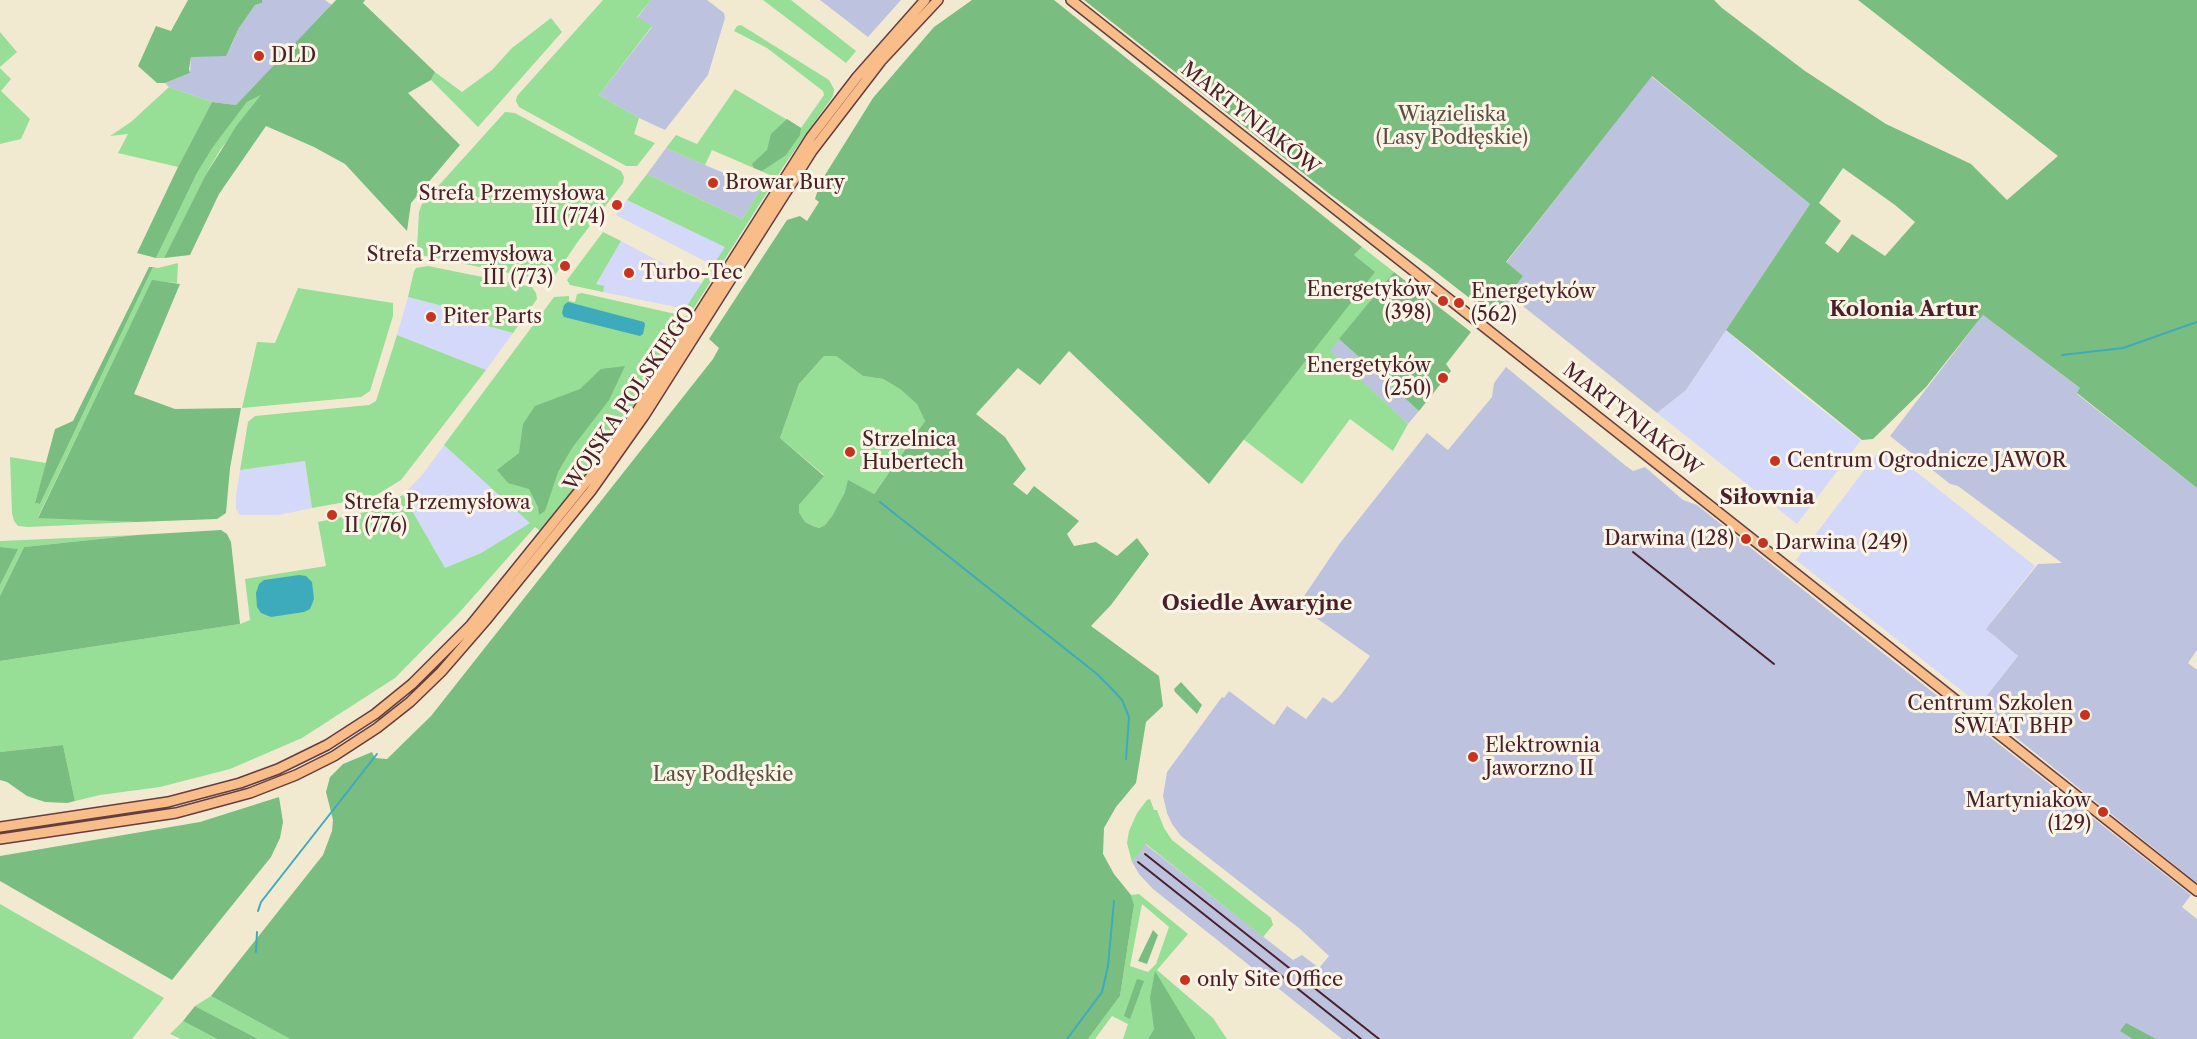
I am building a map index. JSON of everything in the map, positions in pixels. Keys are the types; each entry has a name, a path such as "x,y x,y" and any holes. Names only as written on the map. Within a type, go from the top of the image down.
{"main road":[{"name":"WOJSKA POLSKIEGO","path":"0,827 187,798 240,783 298,760 343,735 394,699 422,675 470,626 584,487 612,448 817,128 873,57 925,0"},
{"name":"WOJSKA POLSKIEGO","path":"0,839 196,809 250,793 303,772 355,743 397,713 441,672 591,491 630,438 785,192 830,126 881,61 938,0"},
{"name":"MARTYNIAKÓW","path":"1071,0 2197,891"},
{"path":"298,760 303,772"}],"shaded area":[{"path":"262,0 325,0 332,5 236,105 212,102 169,87 165,83 190,73 191,57 231,46 239,28 255,5 262,3"},
{"path":"651,0 707,0 724,13 725,18 708,75 665,130 599,95 652,27 637,18"},
{"path":"820,0 901,0 868,37"},
{"path":"1651,76 1810,204 1686,390 1657,413 1519,303 1514,311 1503,303 1523,276 1506,263"},
{"path":"666,148 762,188 742,219 647,174"},
{"path":"627,200 726,247 714,266 616,215"},
{"name":"Turbo-Tec","path":"621,241 702,284 685,309 603,292 603,286 596,284"},
{"path":"408,297 462,311 460,318 513,333 486,370 397,335"},
{"path":"1983,315 2081,389 2077,394 2197,488 2197,650 2188,663 2197,670 2197,883 1978,707 2018,656 1986,629 2038,564 2062,563 1958,486 1950,484 1890,436"},
{"path":"1726,330 1790,385 1861,440 1797,524 1657,413 1686,390"},
{"path":"1339,339 1419,411 1408,424 1329,351"},
{"name":"Elektrownia Jaworzno II","path":"1506,367 1626,466 1633,471 1645,467 1683,500 1697,505 2191,895 2182,907 2197,919 2197,1039 1342,1039 1153,889 1139,874 1132,862 1145,844 1293,960 1302,955 1319,968 1329,956 1300,929 1181,836 1167,813 1163,796 1167,772 1222,697 1224,698 1229,691 1274,725 1287,706 1306,719 1323,697 1332,703 1339,697 1370,656 1298,605 1340,543 1427,433 1448,450 1492,397 1494,383"},
{"path":"444,445 531,523 481,553 445,568 403,495 423,474"},
{"path":"1890,451 2035,566 1986,629 2018,656 1980,705 1796,560 1878,452"},
{"path":"305,461 312,508 279,515 240,515 236,509 236,496 240,470"}],"green space":[{"path":"188,0 262,0 262,3 255,5 239,28 226,56 191,57 190,73 165,83 157,83 138,66 156,26 171,31"},
{"path":"336,0 365,0 363,3 435,72 431,80 408,93 460,145 411,203 407,231 345,164 314,147 266,126 219,194 190,255 164,258 205,176 237,125 261,95 247,102 213,147 197,173 156,258 137,253 212,102 236,105"},
{"path":"603,0 651,0 637,17 652,26 599,95 639,118 634,134 655,143 637,166 626,166 519,107 516,101 517,96"},
{"path":"763,0 791,0 856,51 846,63"},
{"name":"Lasy Podłęskie","path":"972,0 1054,0 1362,247 1354,255 1375,272 1209,484 1069,351 1040,385 1018,368 976,414 1005,437 1026,469 1013,484 1027,495 1034,486 1079,521 1067,534 1074,546 1096,542 1117,556 1137,538 1149,554 1111,605 1091,626 1159,676 1163,706 1146,722 1136,783 1116,807 1104,828 1103,854 1114,874 1131,895 1134,905 1120,996 1088,1039 290,1039 211,996 323,855 332,831 333,820 326,792 330,777 343,764 372,752 375,758 387,759 431,716 713,359 719,348 709,339 787,220 800,216 807,221 819,202 815,199 820,183 873,98 934,27","holes":["824,356 836,356 863,376 883,379 900,389 917,404 925,421 874,494 848,480 845,492 832,516 825,525 819,528 805,522 799,512 799,505 824,476 780,438 799,384"]},
{"name":"Wiązieliska (Lasy Podłęskie)","path":"1084,0 1714,0 1805,71 1886,124 1971,164 2007,200 2058,156 1858,0 2197,0 2197,488 2077,393 2080,388 1983,315 1926,387 1873,439 1862,440 1726,330 1810,204 1652,76 1506,262 1523,276 1503,303 1490,314 1331,195","holes":["1843,168 1915,222 1885,256 1852,234 1838,253 1825,243 1841,221 1819,203"]},
{"path":"551,18 562,32 478,127 431,80 435,72 462,92 492,70 512,48"},
{"path":"741,25 829,80 834,89 833,96 785,164 692,311 685,309 725,247 627,200 647,174 742,219 767,180 769,181 770,175 712,150 705,165 666,148 676,135 697,144 735,89 801,128 824,95 823,91 767,48 734,31 737,26"},
{"path":"0,32 17,52 0,67"},
{"path":"0,68 11,79 1,91 30,119 21,139 0,144"},
{"path":"169,87 212,102 178,167 118,153 128,134 110,136 131,122"},
{"path":"263,94 220,150 164,258 156,258 197,173 213,147 247,102"},
{"path":"505,112 515,113 621,171 624,177 623,183 549,281 425,256 418,252 419,212 422,204"},
{"path":"787,119 801,128 800,135 786,155 762,171 754,168 752,164 767,150 771,134"},
{"path":"603,232 621,241 596,284 604,286 603,292 570,285 567,280"},
{"path":"1362,247 1394,272 1330,351 1408,424 1393,451 1350,419 1302,484 1243,439 1374,272 1354,255"},
{"path":"178,263 177,283 152,281 38,517 136,522 18,526 12,513 10,457 46,463 35,503 40,504 153,267"},
{"path":"428,266 532,287 537,299 513,333 459,318 462,311 408,297 414,271 416,268"},
{"path":"149,267 153,267 40,504 35,503 55,429 73,421"},
{"path":"1394,272 1471,332 1446,364 1451,371 1419,411 1339,339"},
{"path":"152,280 180,284 134,394 175,409 241,408 230,468 226,513 217,519 136,522 38,518"},
{"path":"298,288 393,303 393,316 370,391 361,397 242,408 257,342 275,343"},
{"path":"582,293 689,317 618,430 540,531 535,527 458,614 395,678 302,738 230,769 160,787 100,795 75,801 63,745 0,752 0,661 240,624 250,620 245,579 326,566 318,522 370,511 403,495 445,568 481,553 530,523 444,445 554,297 569,296 569,301 575,302 577,294"},
{"path":"397,335 486,370 401,480 373,497 312,508 305,461 240,470 248,422 255,416 369,405 376,401"},
{"name":"Strzelnica Hubertech","path":"824,356 836,356 863,376 883,379 900,389 917,403 925,421 873,495 845,492 832,516 825,525 819,528 805,522 799,512 799,505 824,475 780,438 799,384"},
{"path":"625,366 609,400 572,448 558,472 545,511 539,515 538,507 529,489 508,483 497,470 519,453 523,424 535,406 580,389 601,369"},
{"path":"221,530 227,534 231,542 240,624 0,661 0,596 24,547 137,535"},
{"path":"137,535 24,547 0,596 0,585 17,549 0,547 0,541"},
{"path":"0,547 18,549 0,585"},
{"path":"1181,682 1202,705 1197,714 1175,692 1174,689"},
{"path":"63,745 75,801 45,802 27,796 7,782 0,780 0,752"},
{"path":"279,797 283,822 280,838 271,857 172,980 0,881 0,856 200,822"},
{"path":"1150,799 1172,840 1271,918 1273,925 1263,937 1146,844 1132,862 1127,843 1129,831 1137,813"},
{"path":"1139,894 1188,934 1157,970 1213,1018 1227,1039 1196,1039 1155,972 1154,1029 1148,1039 1123,1039 1128,1024 1112,1016 1095,1039 1088,1039 1120,996 1134,905 1131,895","holes":["1142,904 1169,927 1156,964 1148,972 1130,966"]},
{"path":"0,904 164,998 132,1039 0,1039"},
{"path":"1153,930 1158,935 1147,964 1138,961"},
{"path":"1155,971 1196,1039 1148,1039 1154,1029 1150,998"},
{"path":"1137,979 1144,981 1130,1019 1124,1016"},
{"path":"211,996 290,1039 258,1039 195,1006"},
{"path":"195,1006 258,1039 217,1039 183,1021"},
{"path":"183,1021 217,1039 181,1039 170,1034"},
{"path":"2126,1023 2156,1039 2133,1039 2120,1031"}],"water":[{"path":"568,302 644,322 643,334 640,336 564,317 562,313 564,305"},
{"path":"306,576 312,582 314,599 310,609 271,617 261,613 257,607 256,593 259,584 264,580"}],"waterway":[{"path":"2062,355 2123,348 2197,322"},
{"path":"880,502 1097,674 1111,688 1122,700 1129,717 1126,759"},
{"path":"258,911 261,902 377,754"},
{"path":"1067,1039 1102,992 1108,966 1114,901"},
{"path":"256,952 257,932"}],"railway":[{"path":"1633,552 1774,664"},
{"path":"1145,854 1379,1039"},
{"path":"1138,862 1361,1039"}],"place":[{"name":"DLD","path":"259,56"},
{"name":"Browar Bury","path":"713,183"},
{"name":"Strefa Przemysłowa III (774)","path":"617,205"},
{"name":"Strefa Przemysłowa III (773)","path":"565,266"},
{"name":"Turbo-Tec","path":"629,273"},
{"name":"Energetyków (398)","path":"1443,301"},
{"name":"Energetyków (562)","path":"1459,303"},
{"name":"Piter Parts","path":"431,317"},
{"name":"Energetyków (250)","path":"1443,378"},
{"name":"Strzelnica Hubertech","path":"850,452"},
{"name":"Centrum Ogrodnicze JAWOR","path":"1775,461"},
{"name":"Strefa Przemysłowa II (776)","path":"332,515"},
{"name":"Darwina (128)","path":"1746,539"},
{"name":"Darwina (249)","path":"1763,543"},
{"name":"Centrum Szkolen SWIAT BHP","path":"2085,715"},
{"name":"Elektrownia Jaworzno II","path":"1473,757"},
{"name":"Martyniaków (129)","path":"2103,812"},
{"name":"only Site Office","path":"1185,980"}],"district":[{"name":"Kolonia Artur","path":"1904,310"},
{"name":"Siłownia","path":"1767,498"},
{"name":"Osiedle Awaryjne","path":"1257,604"}]}
